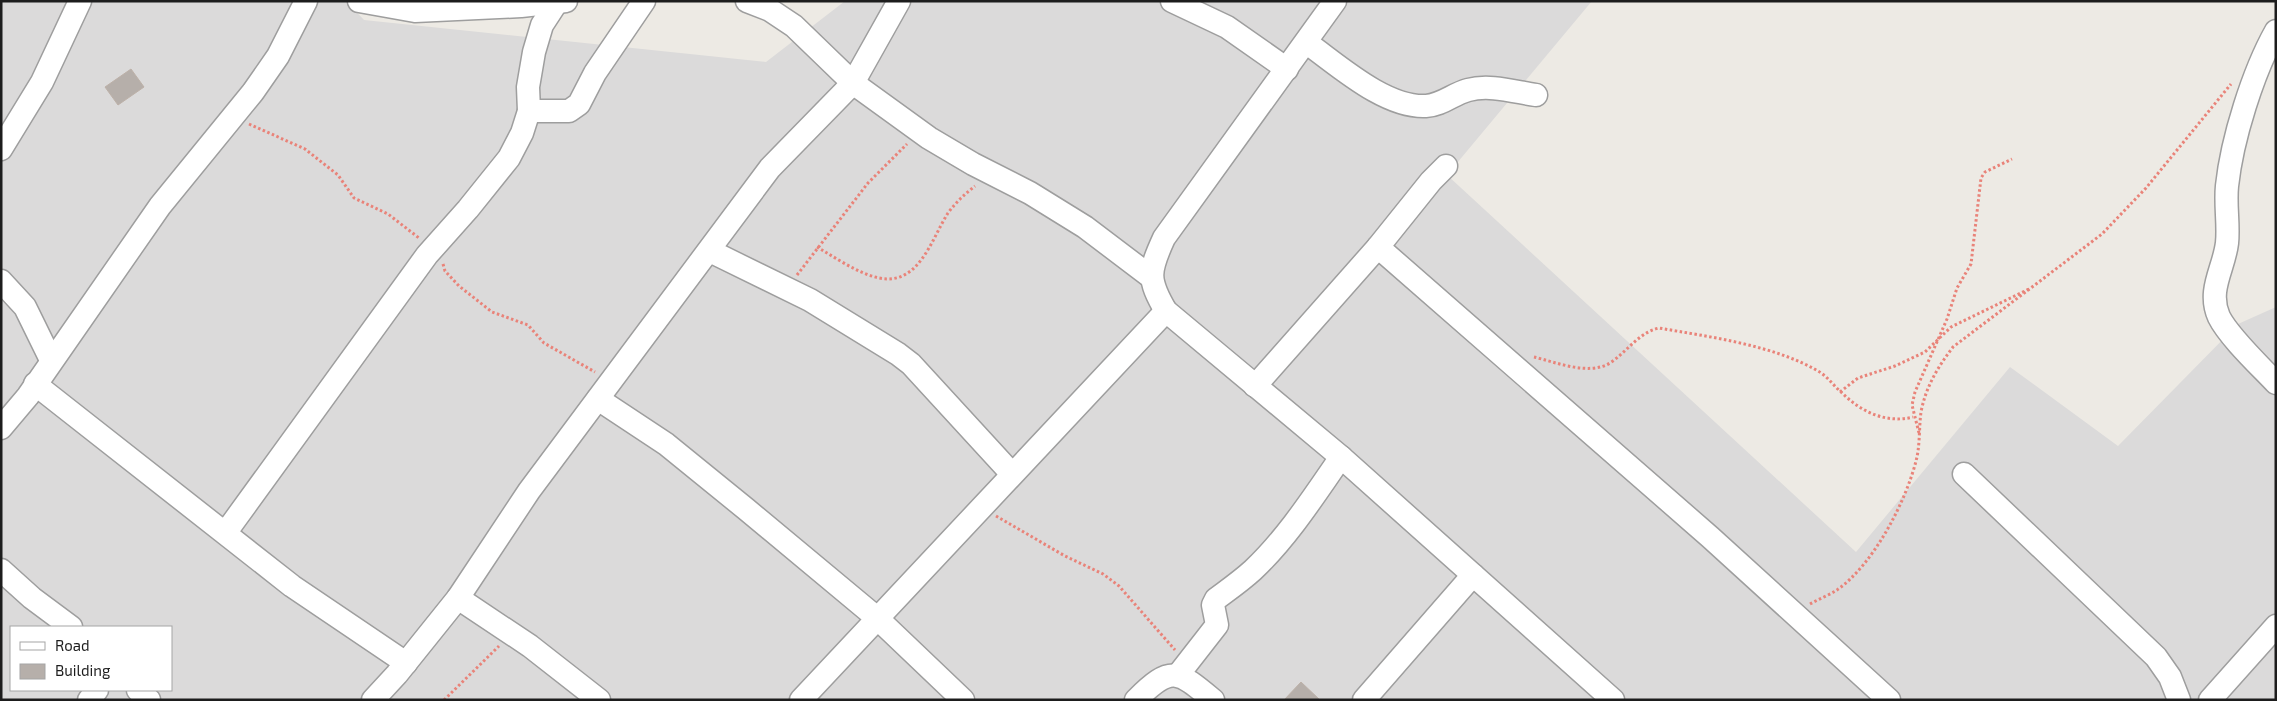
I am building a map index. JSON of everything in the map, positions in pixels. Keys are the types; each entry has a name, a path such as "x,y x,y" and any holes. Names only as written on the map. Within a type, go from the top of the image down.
{"street":[{"path":"1,148 42,82 80,1"},
{"path":"1,428 36,384 154,214 233,116 278,56 306,1"},
{"path":"359,1 415,11 460,4 521,6 562,2"},
{"path":"529,110 569,111 579,104 595,73 644,1"},
{"path":"747,1 770,10 794,26 853,83 920,131 992,174 1030,193 1085,227 1151,277"},
{"path":"373,700 406,663 458,598 530,491 770,168 853,83 899,1"},
{"path":"1172,1 1227,27 1287,69"},
{"path":"1335,1 1307,43 1254,110 1164,238 1151,277 1155,292 1166,311 1341,457 1608,698"},
{"path":"226,532 432,250 509,158 522,133 529,110 528,87 534,52 542,26 562,2"},
{"path":"2276,31 2257,70 2236,142 2227,186 2227,243 2215,283 2214,298 2219,317 2276,383"},
{"path":"1307,43 1368,87 1403,104 1426,106 1440,103 1468,90 1487,88 1536,95"},
{"path":"1255,386 1378,247 1431,181 1446,166"},
{"path":"1378,247 1710,537 1889,700"},
{"path":"710,250 787,288 881,343 911,364 1012,474"},
{"path":"1,281 25,307 52,360"},
{"path":"801,700 1166,311"},
{"path":"36,384 168,489 226,532 292,586 406,663"},
{"path":"598,399 666,444 877,618 963,700"},
{"path":"1136,700 1158,678 1182,669 1217,625 1213,605 1216,599 1254,570 1314,496 1341,457"},
{"path":"1964,474 2156,657 2170,677 2179,700"},
{"path":"1,570 32,598 70,626"},
{"path":"1364,700 1473,575"},
{"path":"458,598 513,635 599,700"},
{"path":"2210,700 2276,626"},
{"path":"1182,669 1189,680 1213,700"},
{"path":"139,691 149,700"}],"path":[{"path":"1792,612 1837,590 1852,576 1884,536 1909,480 1916,458 1920,436 1921,412 1926,394 1939,365 1953,347 2040,282 2109,227 2158,174 2236,78"},
{"path":"233,116 305,149 338,175 354,198 404,225 423,241 432,250 445,270 480,304 492,312 528,325 544,343 611,381"},
{"path":"787,288 868,183 920,131"},
{"path":"1920,436 1913,417 1912,405 1915,392 1938,340 1957,288 1968,271 1973,257 1981,178 1985,172 2012,159"},
{"path":"817,247 855,269 878,278 892,279 904,276 922,260 954,205 992,174"},
{"path":"1840,392 1858,378 1925,352 1951,328 2040,282"},
{"path":"1529,356 1593,368 1608,364 1647,331 1659,328 1755,347 1782,356 1819,371 1854,404 1873,415 1896,419 1913,417"},
{"path":"981,508 1108,578 1119,586 1182,669"},
{"path":"444,700 490,654 513,635"}],"shaded area":[{"path":"1,1 346,1 364,20 766,62 845,1 1592,1 1447,175 1856,552 2010,367 2118,446 2238,324 2276,307 2276,700 1,700"}],"building":[{"path":"131,69 144,87 118,105 105,87"},
{"path":"1301,682 1320,700 1284,700"}]}
